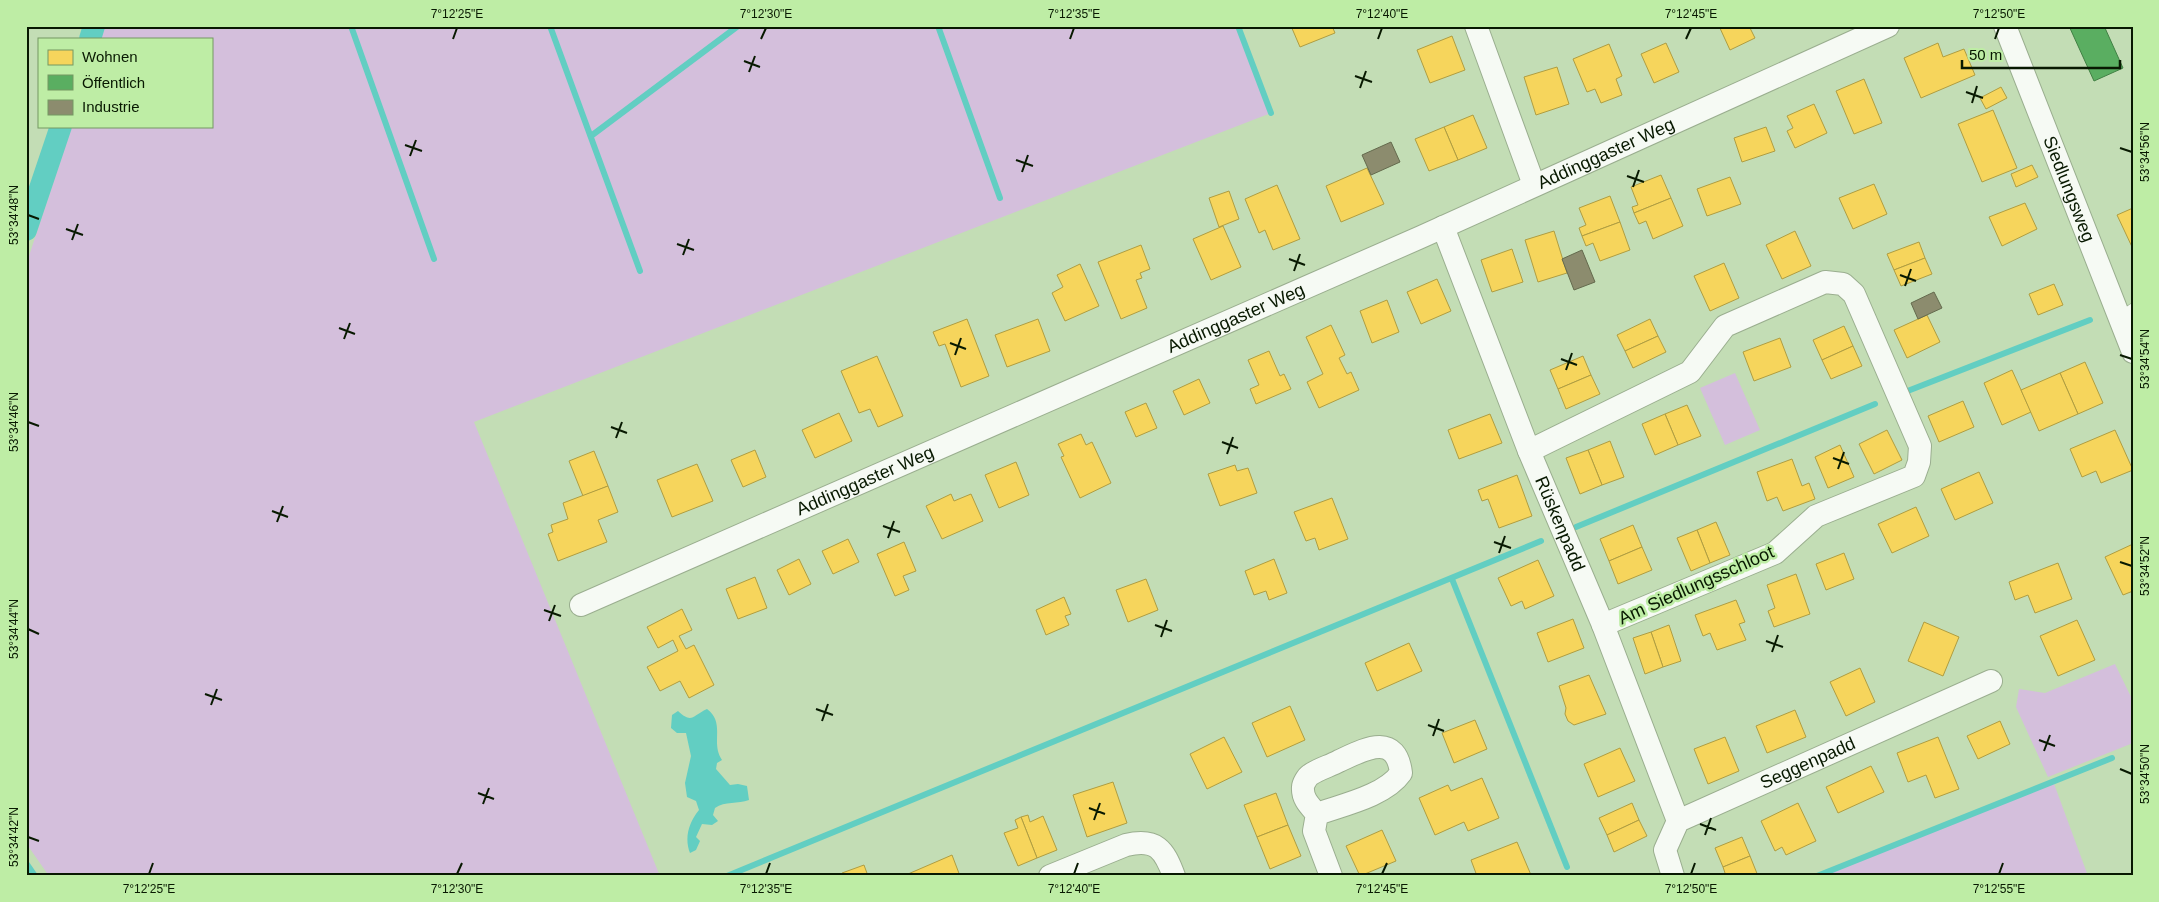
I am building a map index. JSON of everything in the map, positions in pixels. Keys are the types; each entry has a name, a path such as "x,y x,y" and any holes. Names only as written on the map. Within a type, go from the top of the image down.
{"street":[{"path":"1476,26 1534,185"},
{"name":"Siedlungsweg","path":"2005,26 2126,314 2133,352"},
{"name":"Addinggaster Weg","path":"581,604 1443,227 1882,27"},
{"name":"Rüskenpadd","path":"1443,227 1529,451 1603,625 1678,821"},
{"name":"Am Siedlungsschloot","path":"1529,451 1690,372 1725,326 1825,282 1843,284 1854,294 1920,446 1919,462 1914,476 1816,516 1775,554 1603,625"},
{"name":"Seggenpadd","path":"1678,821 1992,681"},
{"path":"1316,814 1314,831 1331,876"},
{"path":"1674,876 1665,850 1678,821"},
{"path":"1050,876 1126,845 1138,842 1150,843 1159,848 1167,857 1174,876"}],"shaded area":[{"path":"105,26 1238,26 1271,113 474,422 660,876 49,876 26,843 26,265 71,128 212,128 212,38 101,38"},
{"path":"1735,373 1760,430 1725,445 1700,388"},
{"path":"2115,664 2133,701 2133,743 2048,777 2016,707 2019,689 2045,693"},
{"path":"2053,781 2088,876 1817,876"}],"water":[{"path":"707,709 716,720 717,747 722,760 717,763 716,769 730,785 747,786 749,800 723,804 715,808 713,815 718,821 712,825 702,824 696,837 700,841 696,850 690,853 687,842 689,830 699,810 696,801 687,797 685,783 691,756 686,733 677,733 671,728 672,715 678,711 686,717 692,718"}],"building: Wohnen":[{"path":"1291,26 1332,26 1335,33 1300,47"},
{"path":"1719,26 1749,26 1755,38 1730,50"},
{"path":"1452,36 1465,70 1430,83 1417,50"},
{"path":"1666,43 1679,72 1654,83 1641,54"},
{"path":"1938,43 1943,57 1964,49 1975,75 1921,98 1904,58"},
{"path":"1609,44 1622,76 1616,79 1622,95 1601,103 1595,89 1587,92 1573,59"},
{"path":"1557,67 1569,104 1536,115 1524,77"},
{"path":"1864,79 1882,123 1854,134 1836,91"},
{"path":"2001,87 2007,98 1986,109 1980,98"},
{"path":"1814,104 1827,133 1795,148 1787,131 1793,128 1787,116"},
{"path":"1993,110 2017,168 1982,182 1958,124"},
{"path":"1473,115 1487,148 1458,160 1444,127"},
{"path":"1444,127 1458,160 1429,171 1415,139"},
{"path":"1766,127 1775,151 1742,162 1734,138"},
{"path":"2032,165 2038,177 2016,187 2011,174"},
{"path":"1367,168 1384,204 1341,222 1326,186"},
{"path":"1661,175 1671,198 1634,213 1632,207 1638,205 1631,187"},
{"path":"1730,177 1741,204 1707,216 1697,189"},
{"path":"1874,184 1887,214 1853,229 1839,198"},
{"path":"1277,185 1300,239 1273,250 1265,230 1259,233 1245,199"},
{"path":"1229,191 1239,219 1219,227 1209,198"},
{"path":"1610,196 1620,222 1582,236 1579,228 1586,225 1579,208"},
{"path":"1671,198 1683,226 1653,239 1646,221 1639,224 1634,213"},
{"path":"2025,203 2037,229 2002,246 1989,217"},
{"path":"2133,208 2133,249 2117,215"},
{"path":"1620,222 1630,250 1600,261 1593,243 1586,246 1582,236"},
{"path":"1223,226 1241,267 1211,280 1193,239"},
{"path":"1554,231 1567,273 1538,282 1525,240"},
{"path":"1795,231 1811,266 1782,279 1766,245"},
{"path":"1919,242 1925,258 1894,270 1887,254"},
{"path":"1141,245 1150,269 1140,273 1142,278 1136,280 1147,308 1121,319 1098,262"},
{"path":"1512,249 1523,282 1492,292 1481,260"},
{"path":"1925,258 1932,274 1901,286 1894,270"},
{"path":"1724,263 1739,298 1710,311 1694,276"},
{"path":"1080,264 1099,306 1065,321 1052,293 1063,287 1057,275"},
{"path":"1437,279 1451,311 1421,324 1407,292"},
{"path":"2054,284 2063,305 2038,315 2029,294"},
{"path":"1387,300 1399,332 1372,343 1360,311"},
{"path":"1927,315 1940,342 1907,358 1894,330"},
{"path":"967,319 989,376 961,387 945,344 939,346 933,332"},
{"path":"1038,319 1050,351 1007,367 995,335"},
{"path":"1650,319 1658,336 1625,351 1617,335"},
{"path":"1331,325 1345,355 1339,358 1347,374 1351,372 1359,390 1319,408 1307,382 1323,374 1306,337"},
{"path":"1844,326 1853,346 1822,360 1813,340"},
{"path":"1658,336 1666,352 1633,368 1625,351"},
{"path":"1780,338 1791,367 1754,381 1743,352"},
{"path":"1853,346 1862,366 1831,379 1822,360"},
{"path":"1269,351 1280,376 1284,374 1291,389 1256,404 1250,389 1259,385 1248,360"},
{"path":"877,356 903,416 878,427 870,409 859,413 841,371"},
{"path":"1583,356 1591,375 1558,389 1550,370"},
{"path":"2085,362 2103,403 2078,414 2060,373"},
{"path":"2012,370 2031,412 2002,425 1984,383"},
{"path":"2060,373 2078,414 2039,431 2021,390"},
{"path":"1591,375 1600,394 1566,409 1558,389"},
{"path":"1199,379 1210,403 1184,415 1173,391"},
{"path":"1963,401 1974,427 1939,442 1928,416"},
{"path":"1146,403 1157,428 1136,437 1125,412"},
{"path":"1687,405 1701,436 1678,445 1665,414"},
{"path":"839,413 852,441 815,458 802,430"},
{"path":"1490,414 1502,443 1459,459 1448,430"},
{"path":"1665,414 1678,445 1655,455 1642,424"},
{"path":"1887,430 1902,460 1874,474 1859,444"},
{"path":"2115,430 2133,470 2101,483 2096,471 2082,477 2070,449"},
{"path":"1081,434 1086,445 1092,442 1111,483 1080,498 1061,457 1064,456 1058,444"},
{"path":"1610,441 1624,477 1602,485 1588,450"},
{"path":"1840,445 1854,477 1828,488 1815,457"},
{"path":"755,450 766,477 743,487 731,460"},
{"path":"1588,450 1602,485 1580,494 1566,458"},
{"path":"594,451 608,486 583,496 569,461"},
{"path":"1792,459 1802,486 1809,483 1815,499 1783,511 1777,497 1767,501 1757,472"},
{"path":"1016,462 1029,495 999,508 985,475"},
{"path":"697,464 713,501 672,517 657,480"},
{"path":"1235,465 1237,471 1248,468 1257,493 1220,506 1208,474"},
{"path":"1979,472 1993,503 1955,520 1941,489"},
{"path":"1517,475 1532,516 1499,528 1488,499 1482,501 1478,490"},
{"path":"608,486 618,512 598,520 607,542 558,561 548,534 553,532 551,525 568,519 563,503"},
{"path":"951,494 954,501 971,494 983,521 942,539 926,506"},
{"path":"1332,498 1348,539 1319,550 1315,538 1306,541 1294,512"},
{"path":"1916,507 1929,536 1892,553 1878,524"},
{"path":"1716,522 1730,555 1710,563 1697,530"},
{"path":"1633,525 1642,547 1609,561 1600,539"},
{"path":"1697,530 1710,563 1691,571 1677,538"},
{"path":"848,539 859,562 833,574 822,551"},
{"path":"904,542 916,571 903,576 909,590 895,596 877,554"},
{"path":"2133,544 2133,591 2123,595 2105,557"},
{"path":"1642,547 1652,570 1618,584 1609,561"},
{"path":"1844,553 1854,579 1826,590 1816,564"},
{"path":"799,559 811,584 789,595 777,570"},
{"path":"1274,559 1287,593 1269,600 1266,591 1254,595 1245,571"},
{"path":"1538,560 1554,596 1525,609 1522,601 1511,606 1498,578"},
{"path":"2058,563 2072,599 2035,613 2028,595 2015,600 2009,582"},
{"path":"1796,574 1810,614 1774,627 1768,611 1775,608 1767,585"},
{"path":"755,577 767,608 738,619 726,589"},
{"path":"1146,579 1158,610 1128,622 1116,590"},
{"path":"1064,597 1071,614 1065,616 1069,625 1046,635 1036,610"},
{"path":"1736,600 1745,622 1739,624 1746,640 1717,650 1710,633 1703,636 1695,615"},
{"path":"682,609 692,630 679,636 686,649 694,645 714,685 689,698 680,681 660,691 647,667 678,651 673,640 658,648 647,627"},
{"path":"1573,619 1584,648 1548,662 1537,633"},
{"path":"2077,620 2095,660 2058,676 2040,636"},
{"path":"1924,622 1959,637 1943,676 1908,661"},
{"path":"1669,625 1681,661 1663,667 1651,632"},
{"path":"1651,632 1663,667 1645,674 1633,638"},
{"path":"1409,643 1422,671 1377,691 1365,663"},
{"path":"1860,668 1875,702 1846,716 1830,682"},
{"path":"1589,675 1606,714 1574,725 1568,721 1565,714 1566,708 1559,686"},
{"path":"1290,706 1305,740 1267,757 1252,723"},
{"path":"1795,710 1806,737 1767,753 1756,726"},
{"path":"1475,720 1487,749 1454,763 1442,733"},
{"path":"2000,721 2010,744 1978,759 1967,736"},
{"path":"1224,737 1242,772 1207,789 1190,754"},
{"path":"1725,737 1739,771 1708,784 1694,749"},
{"path":"1938,737 1959,789 1935,798 1926,775 1908,782 1897,753"},
{"path":"1620,748 1635,781 1598,797 1584,764"},
{"path":"1871,766 1884,792 1838,813 1826,787"},
{"path":"1482,778 1499,818 1468,831 1464,822 1435,835 1419,798 1448,785 1451,791"},
{"path":"1113,782 1127,823 1087,837 1073,795"},
{"path":"1276,793 1288,825 1257,837 1244,805"},
{"path":"1632,803 1639,820 1607,835 1599,818"},
{"path":"1798,803 1816,841 1786,855 1782,847 1775,851 1761,821"},
{"path":"1028,815 1030,822 1043,816 1057,850 1037,858 1021,817"},
{"path":"1021,817 1037,858 1018,866 1004,833 1018,828 1015,820"},
{"path":"1639,820 1647,836 1614,852 1607,835"},
{"path":"1288,825 1301,856 1270,869 1257,837"},
{"path":"1382,830 1396,861 1360,876 1346,846"},
{"path":"1742,837 1750,856 1723,867 1715,848"},
{"path":"1517,842 1531,875 1477,876 1471,860"},
{"path":"952,855 960,876 909,876 908,874"},
{"path":"1750,856 1758,876 1726,876 1723,867"},
{"path":"864,865 868,876 843,876 842,873"}],"building: Öffentlich":[{"path":"2069,26 2109,26 2105,28 2123,68 2094,81"}],"building: Industrie":[{"path":"1391,142 1400,162 1371,175 1362,155"},
{"path":"1582,250 1595,282 1574,290 1562,259"},
{"path":"1934,292 1942,308 1918,319 1911,303"}],"waterway":[{"path":"90,38 94,26"},
{"path":"351,26 434,259"},
{"path":"550,26 640,271"},
{"path":"591,136 738,26"},
{"path":"938,26 1000,198"},
{"path":"1238,26 1271,113"},
{"path":"26,230 60,128"},
{"path":"1905,392 2090,320"},
{"path":"1576,527 1875,404"},
{"path":"727,876 1541,541"},
{"path":"1452,579 1567,867"},
{"path":"1817,876 2112,758"},
{"path":"26,863 35,876"}]}
